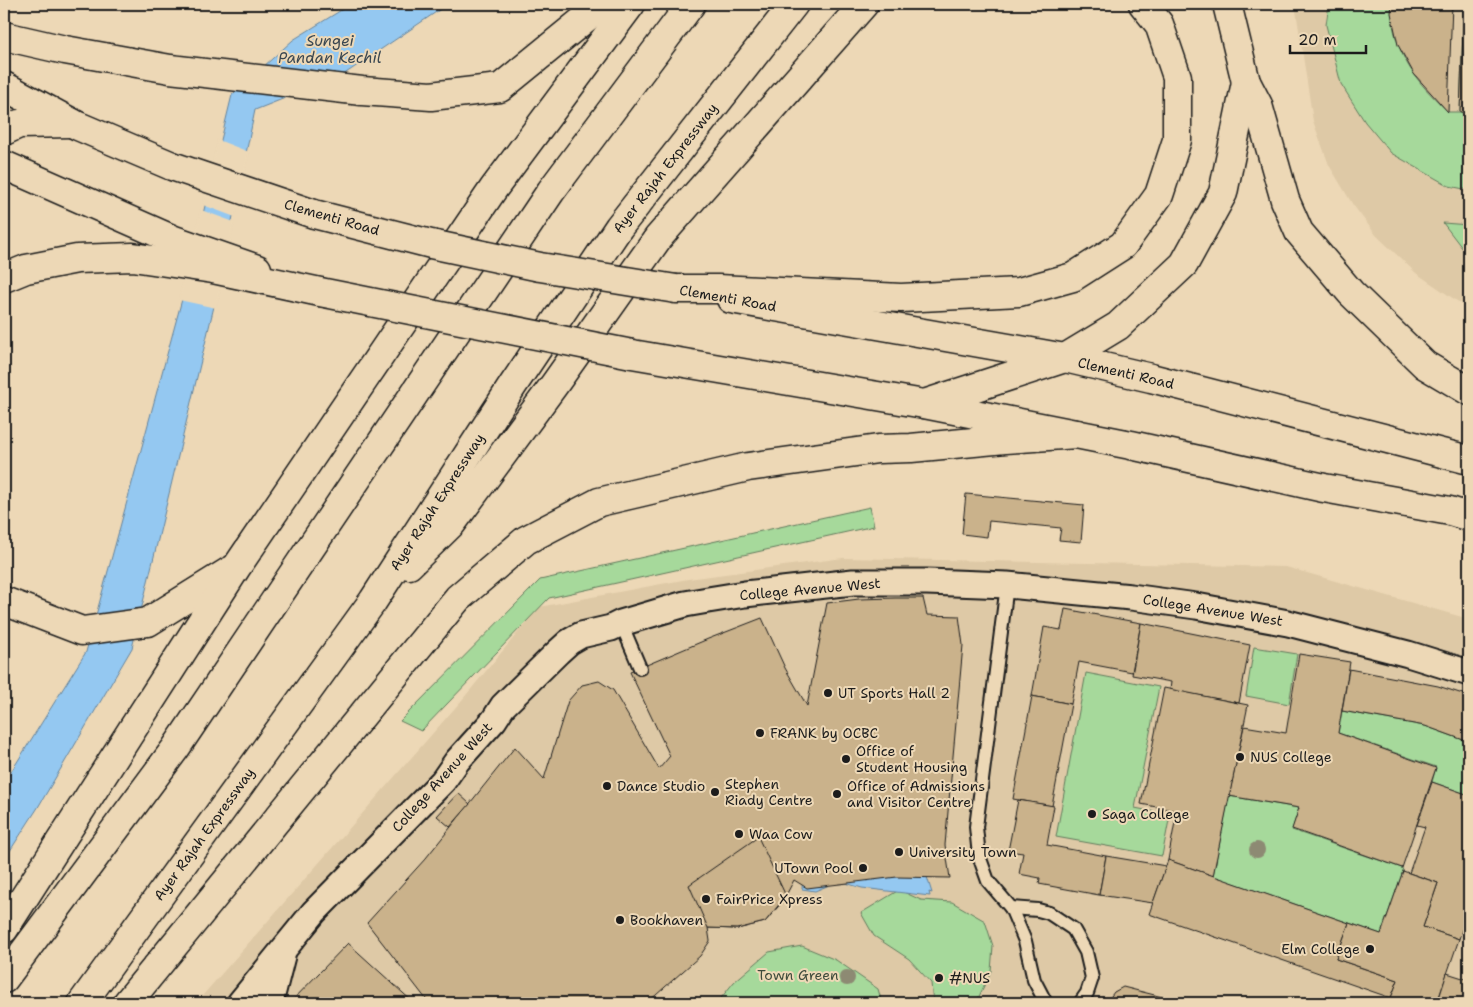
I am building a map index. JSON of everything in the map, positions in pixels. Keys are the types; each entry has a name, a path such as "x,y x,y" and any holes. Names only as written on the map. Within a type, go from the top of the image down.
{"main road":[{"path":"4,36 65,50 170,69 431,96 500,88 603,4"},
{"path":"4,929 236,568 494,188 631,4"},
{"path":"4,978 174,749 551,191 692,4"},
{"name":"Ayer Rajah Expressway","path":"82,1003 373,601 513,385 619,227 794,4"},
{"path":"373,601 452,523 554,385 658,238 864,4"},
{"path":"676,289 718,289 901,298 1019,292 1073,277 1123,245 1159,195 1177,140 1177,77 1159,24 1144,4"},
{"path":"1227,4 1246,82 1258,105 1285,200 1299,232 1351,293 1425,365 1469,391"},
{"path":"924,404 1064,358 1118,326 1184,264 1223,193 1246,82"},
{"name":"Clementi Road","path":"4,86 75,125 172,166 314,214 431,244 540,268 676,289 1064,358 1151,378 1469,460"},
{"path":"4,130 19,124 75,125"},
{"path":"4,165 174,240 320,292"},
{"path":"15,273 77,259 133,257 213,269 632,354 924,404 1131,444 1324,488 1469,517"},
{"path":"127,1003 458,598 526,540 599,502 748,467 878,449 1077,434"},
{"path":"4,601 82,631 148,622 236,568"}],"street":[{"name":"College Avenue West","path":"240,1003 299,929 443,780 494,720 503,706 569,642 580,635 611,628 621,623 685,604 745,594 853,582 1006,585 1131,597 1288,622 1469,672"},
{"path":"271,1003 284,949"}],"lane":[{"path":"1006,585 976,827 979,856 988,881 1011,908 1025,941 1034,980 1046,1003"},
{"path":"621,623 640,668"},
{"path":"1011,908 1038,910 1049,913 1074,929 1086,952 1092,978 1080,1003"}],"shaded area":[{"path":"1295,4 1469,4 1469,307 1416,273 1376,235 1353,205 1329,165 1313,121"},
{"name":"University Town","path":"843,558 1286,567 1469,619 1469,1003 196,1003 462,700 539,607 688,579"}],"green space":[{"path":"1329,4 1392,4 1394,31 1400,50 1409,66 1422,84 1448,112 1460,112 1464,4 1469,4 1469,190 1449,186 1391,153 1365,122 1341,84 1326,25"},
{"path":"1443,223 1469,225 1469,257"},
{"path":"870,507 874,526 549,598 421,731 400,721 540,580"},
{"path":"1254,647 1297,654 1289,704 1246,696"},
{"path":"1086,673 1159,687 1135,808 1170,815 1162,856 1056,837"},
{"path":"1342,711 1425,726 1469,742 1469,795 1432,782 1436,767 1338,733"},
{"path":"1229,796 1299,808 1292,830 1402,868 1403,871 1381,934 1213,876"},
{"path":"899,890 921,900 952,902 985,921 993,946 991,971 976,1003 933,1003 931,983 909,959 874,936 861,913"},
{"name":"Town Green","path":"802,946 836,960 878,989 882,1003 717,1003 734,982 769,952"}],"water":[{"name":"Sungei Pandan Kechil","path":"351,4 448,4 343,75 255,110 216,298 132,648 37,809 4,860 4,783 86,652 184,292 232,95 293,40"},
{"path":"804,852 927,877 932,893 929,892 930,896 862,888 839,881 815,891 802,889"}],"pier":[{"path":"218,140 249,152 235,217 203,205"},
{"path":"201,210 234,222 216,308 179,300"}],"building":[{"path":"1392,4 1452,4 1448,112 1414,74 1398,45 1391,13"},
{"path":"1464,4 1469,4 1469,113 1460,112"},
{"path":"966,494 1084,505 1081,542 1059,540 1061,528 989,521 987,537 962,534"},
{"name":"Stephen Riady Centre","path":"923,598 927,615 959,616 963,645 945,845 950,878 897,877 807,888 794,880 783,901 765,922 737,929 708,928 710,941 700,956 647,1003 429,1003 367,923 426,858 515,747 544,779 568,701 582,685 599,681 613,690 659,769 670,756 630,672 762,618 785,668 807,706 827,603 859,599"},
{"path":"1065,609 1141,623 1132,672 1079,662 1071,704 1032,696 1044,627 1061,630"},
{"path":"1141,623 1250,645 1239,703 1170,690 1171,682 1132,675"},
{"path":"1299,654 1350,662 1338,733 1436,768 1402,868 1292,829 1299,808 1229,796 1244,726 1286,733"},
{"path":"1349,669 1438,686 1469,696 1469,742 1425,726 1342,711"},
{"path":"1164,688 1248,705 1213,876 1168,860 1177,811 1141,804"},
{"path":"1032,696 1071,704 1052,806 1013,799"},
{"path":"1432,782 1469,795 1469,909 1459,939 1423,927 1438,883 1409,873 1425,827 1417,825"},
{"path":"458,793 470,804 450,827 437,816"},
{"path":"1018,800 1054,806 1047,845 1106,856 1099,895 1039,884 1040,878 1019,874 1023,853 1008,851"},
{"path":"758,837 786,896 765,922 737,929 708,928 689,885"},
{"path":"1106,856 1166,866 1153,903 1099,895"},
{"path":"1168,860 1349,923 1336,959 1398,980 1391,998 1149,914"},
{"path":"1403,871 1438,883 1423,927 1459,939 1437,1003 1389,1003 1398,980 1336,959 1349,923 1381,934"},
{"path":"348,943 414,1003 290,1003"},
{"path":"1447,973 1469,980 1469,1003 1444,1003 1438,1001"},
{"path":"1123,987 1186,1003 1106,1003 1114,992"}],"place":[{"name":"UT Sports Hall 2","path":"828,693"},
{"name":"FRANK by OCBC","path":"760,733"},
{"name":"NUS College","path":"1240,757"},
{"name":"Office of Student Housing","path":"846,759"},
{"name":"Dance Studio","path":"607,786"},
{"name":"Stephen Riady Centre","path":"715,792"},
{"name":"Office of Admissions and Visitor Centre","path":"837,794"},
{"name":"Saga College","path":"1092,814"},
{"name":"Waa Cow","path":"739,834"},
{"name":"University Town","path":"899,852"},
{"name":"UTown Pool","path":"863,868"},
{"name":"FairPrice Xpress","path":"706,899"},
{"name":"Bookhaven","path":"620,920"},
{"name":"Elm College","path":"1370,949"},
{"name":"#NUS","path":"939,978"}]}
